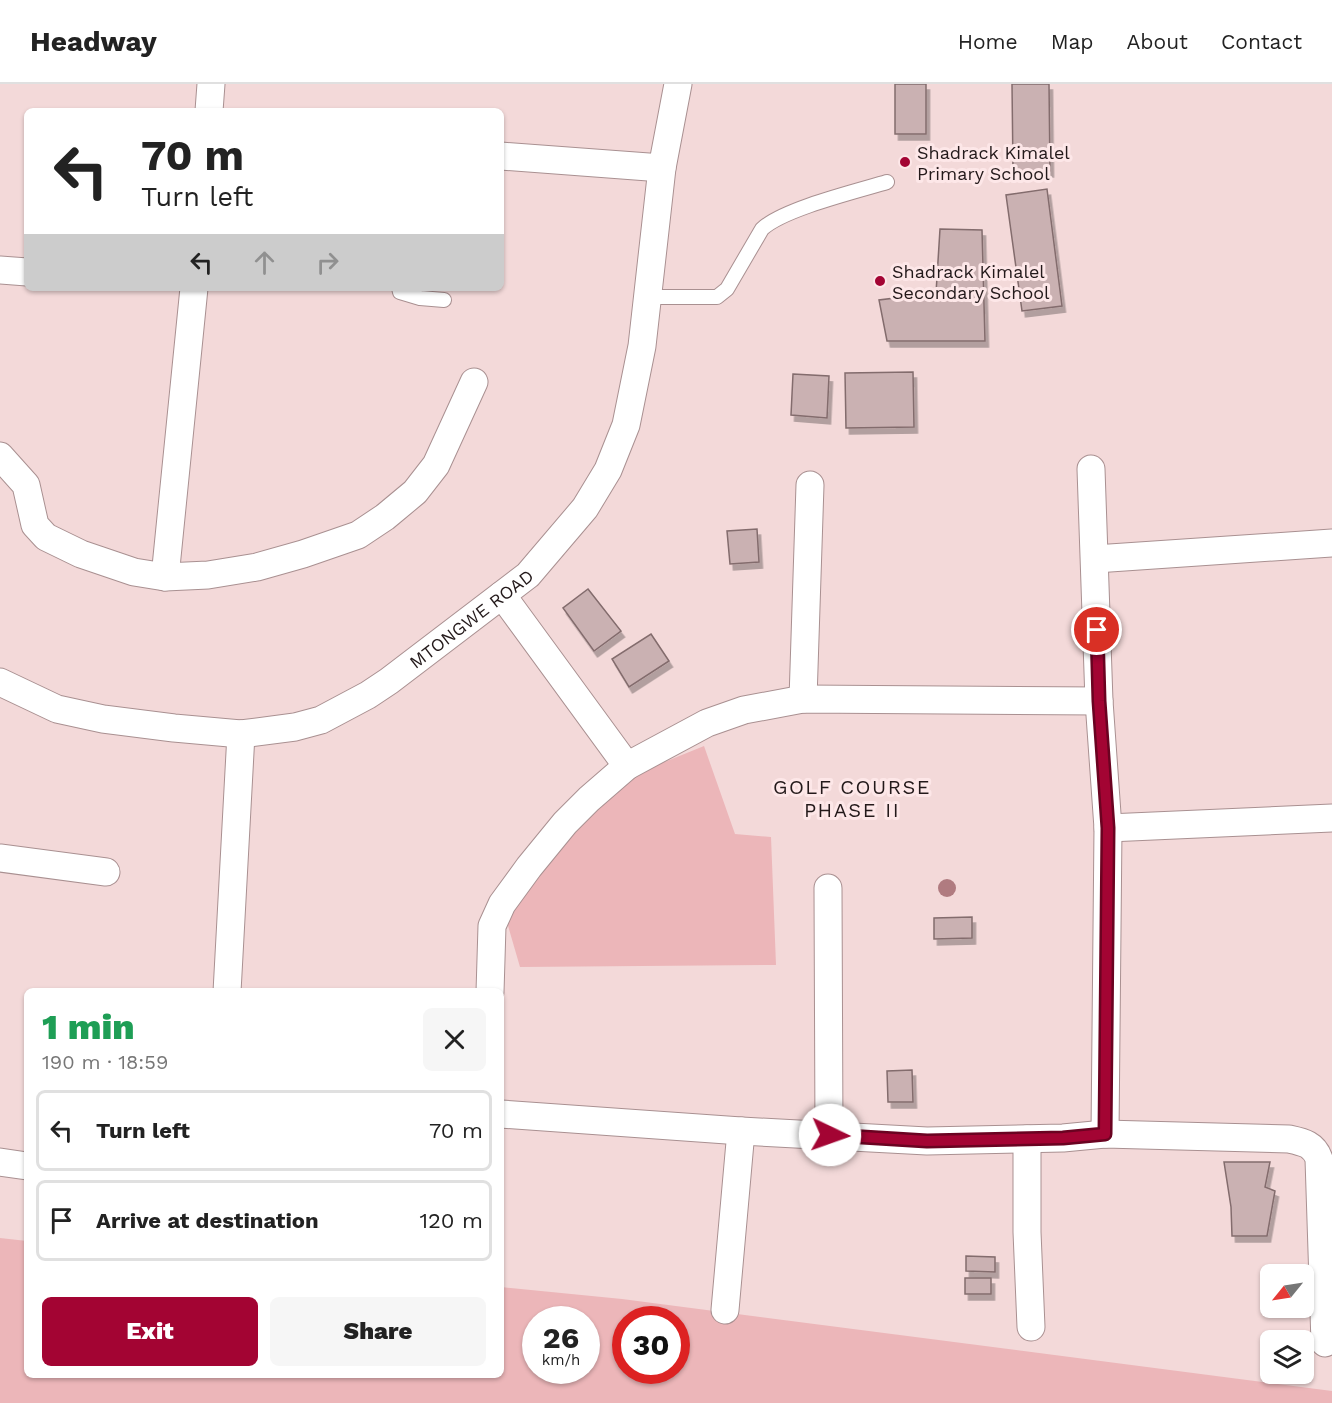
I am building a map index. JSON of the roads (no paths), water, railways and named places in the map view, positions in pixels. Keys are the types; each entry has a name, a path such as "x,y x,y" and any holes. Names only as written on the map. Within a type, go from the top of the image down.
{"street":[{"path":"209,108 211,84"},
{"name":"MTONGWE ROAD","path":"0,682 57,709 103,719 241,734 295,727 329,716 390,681 528,575 585,508 608,470 626,425 642,346 662,168 678,84"},
{"path":"504,156 662,168"},
{"path":"0,270 24,272"},
{"path":"165,577 194,291"},
{"path":"0,456 26,485 35,525 46,537 81,554 134,572 165,577 208,575 257,567 303,554 358,534 385,517 415,492 436,465 474,382"},
{"path":"1091,469 1099,701 1108,828 1105,1134"},
{"path":"803,699 810,485"},
{"path":"1095,559 1332,543"},
{"path":"502,595 627,766"},
{"path":"490,988 492,926 502,904 565,823 627,766 707,723 744,710 803,699 1099,701"},
{"path":"227,988 241,734"},
{"path":"1108,828 1332,818"},
{"path":"0,858 106,872"},
{"path":"828,888 830,1135"},
{"path":"504,1114 927,1141 1079,1137 1105,1134 1289,1139 1311,1145 1317,1151 1319,1159 1325,1343"},
{"path":"725,1310 741,1131"},
{"path":"1027,1139 1027,1232 1031,1327"},
{"path":"0,1162 24,1166"}],"lane":[{"path":"648,297 717,297 726,289 762,230 769,223 837,197 887,182"},
{"path":"400,291 420,298 444,300"}],"place":[{"name":"Shadrack Kimalel Primary School","path":"905,162"},
{"name":"Shadrack Kimalel Secondary School","path":"880,281"}],"district":[{"name":"GOLF COURSE PHASE II","path":"852,798"}]}
